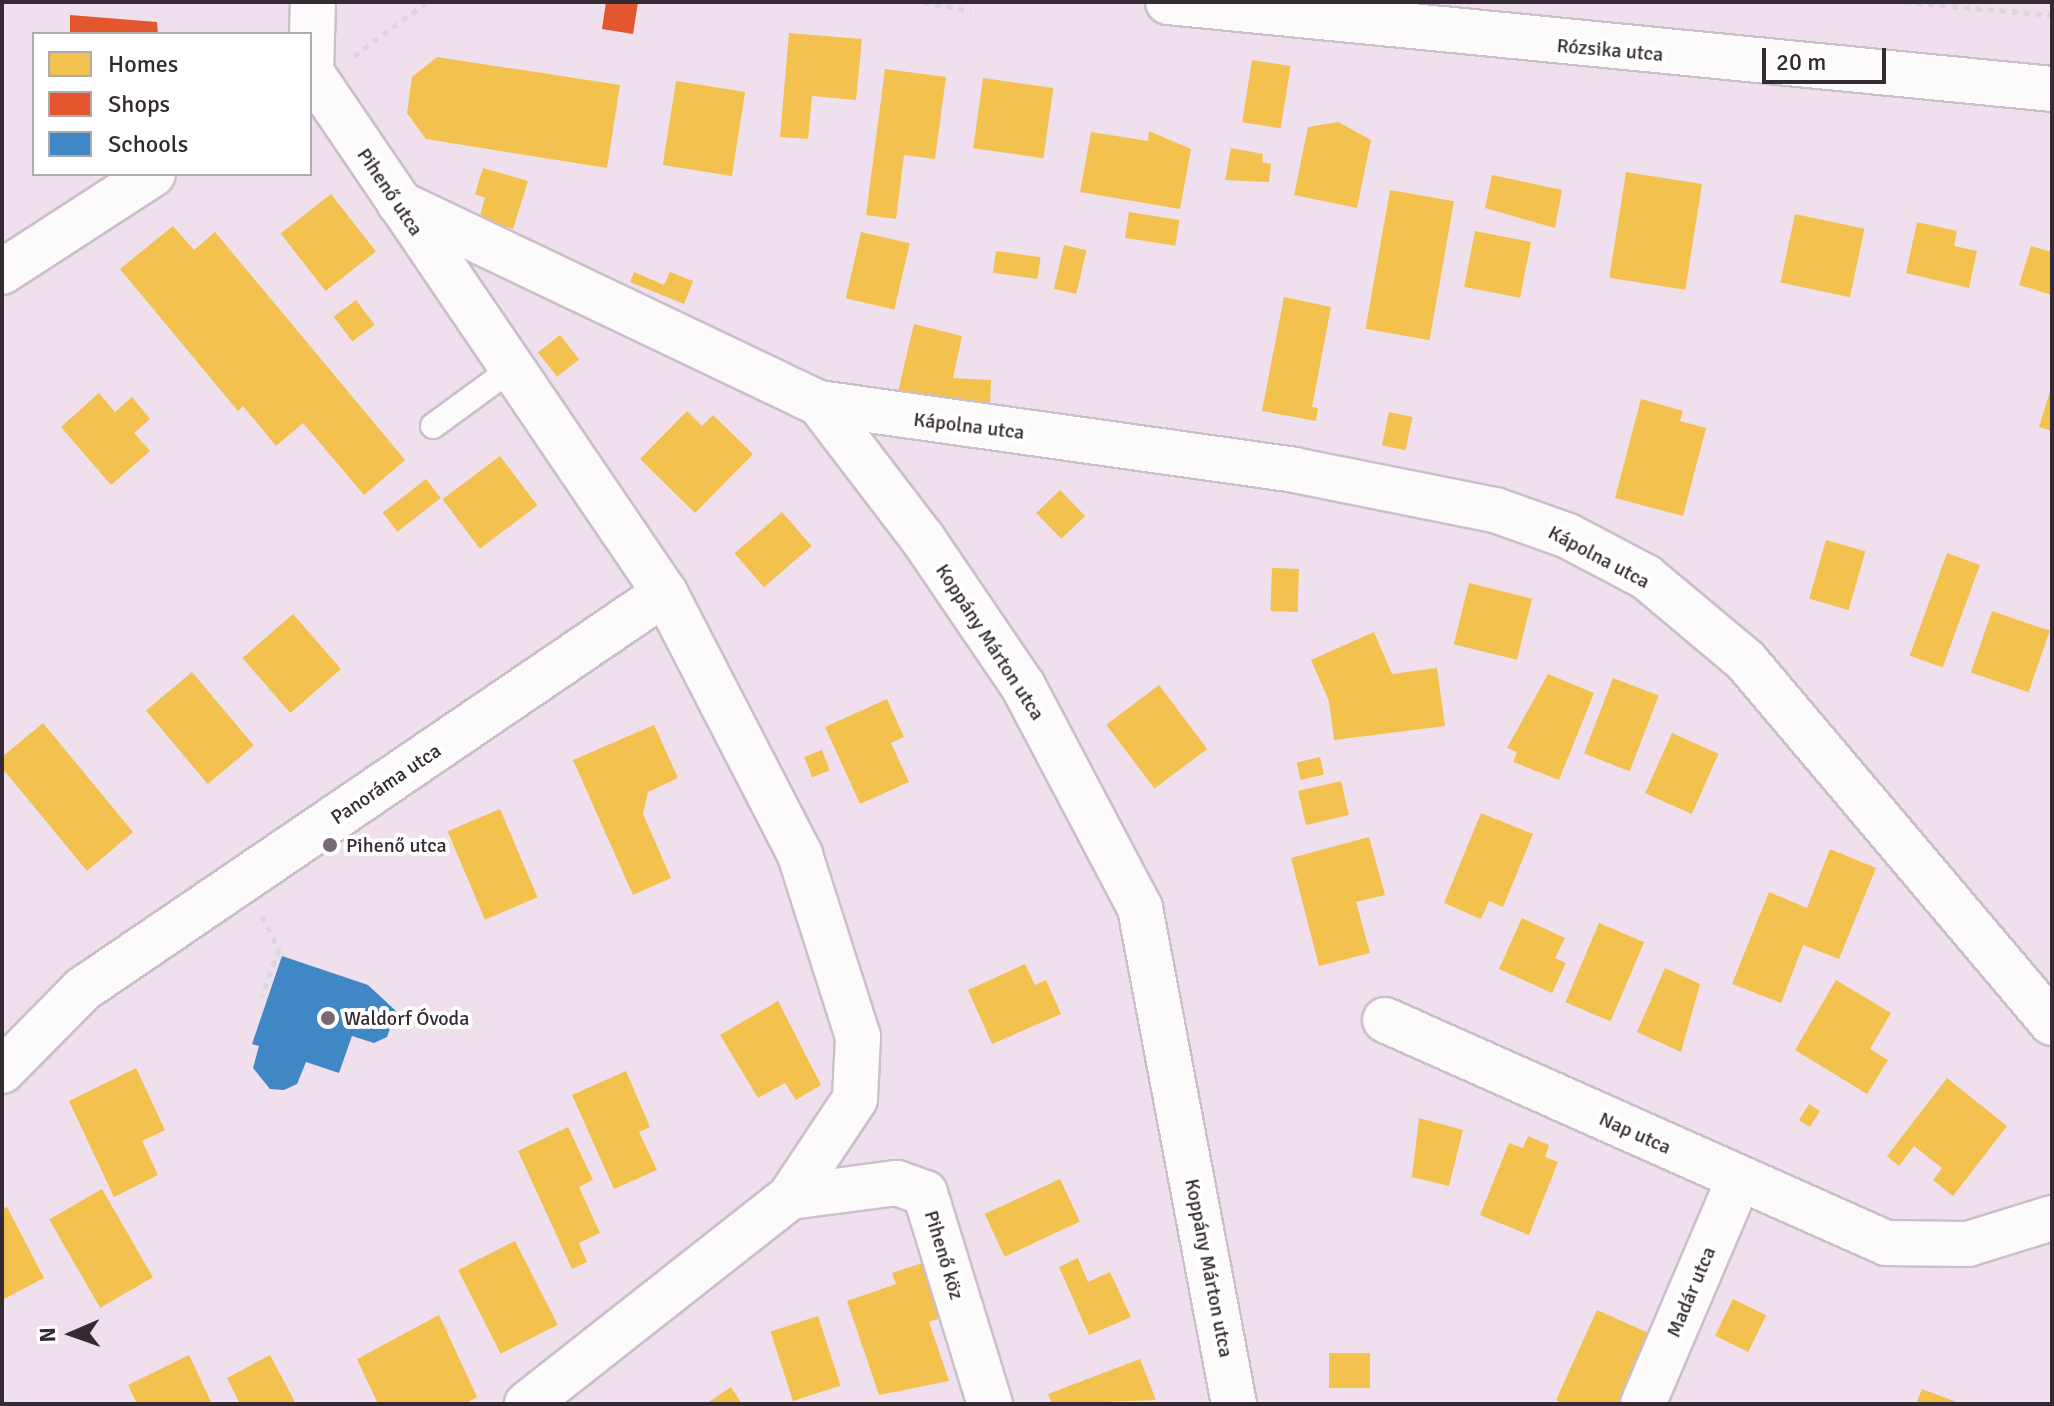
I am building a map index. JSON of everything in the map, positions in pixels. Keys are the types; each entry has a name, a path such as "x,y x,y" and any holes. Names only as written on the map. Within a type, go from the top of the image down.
{"street":[{"path":"313,2 313,76"},
{"name":"Rózsika utca","path":"1168,2 2052,89"},
{"name":"Pihenő utca","path":"313,76 665,593 800,855 858,1037 855,1099 790,1197 527,1404"},
{"path":"2,272 150,176"},
{"name":"Koppány Márton utca","path":"397,202 819,403 1023,686 1140,908 1234,1404"},
{"name":"Kápolna utca","path":"819,403 1294,470 1495,510 1568,536 1646,577 1746,661 2052,1023"},
{"name":"Panoráma utca","path":"2,1071 83,989 665,593"},
{"name":"Nap utca","path":"1385,1020 1738,1181 1886,1243 1968,1244 2052,1218"},
{"name":"Madár utca","path":"1643,1404 1738,1181"},
{"name":"Pihenő köz","path":"790,1197 897,1183 925,1193 990,1404"}],"lane":[{"path":"433,426 511,369"}],"path":[{"path":"313,76 427,2"},
{"path":"923,2 971,11"},
{"path":"1904,2 2052,15"},
{"path":"242,883 279,949 262,996"}],"building: Homes":[{"path":"789,33 862,39 856,100 812,96 808,139 780,137"},
{"path":"437,57 620,85 607,168 426,139 407,113 412,77"},
{"path":"1252,60 1291,66 1281,128 1242,122"},
{"path":"885,69 946,77 935,159 904,155 896,219 866,215"},
{"path":"983,78 1053,88 1043,158 973,148"},
{"path":"676,81 745,92 732,176 663,165"},
{"path":"1338,122 1371,140 1357,208 1294,195 1308,127"},
{"path":"1149,131 1191,149 1180,209 1080,192 1091,132 1148,141"},
{"path":"1231,148 1263,154 1262,162 1271,164 1269,182 1225,180"},
{"path":"483,168 528,181 513,229 479,219 485,198 475,194"},
{"path":"1626,172 1702,184 1685,290 1609,278"},
{"path":"1492,175 1562,190 1555,228 1485,208"},
{"path":"1390,190 1454,201 1430,340 1366,329"},
{"path":"331,194 376,252 326,291 281,233"},
{"path":"1129,212 1179,220 1175,246 1125,238"},
{"path":"1795,214 1864,229 1850,297 1780,282"},
{"path":"1917,222 1957,231 1954,246 1977,251 1969,288 1906,273"},
{"path":"173,226 194,250 215,232 405,460 364,495 303,423 276,446 243,406 238,411 120,269"},
{"path":"1475,231 1531,242 1520,298 1464,287"},
{"path":"861,232 910,243 894,310 846,298"},
{"path":"1064,245 1086,250 1076,294 1054,289"},
{"path":"2031,246 2052,252 2052,295 2019,285"},
{"path":"996,251 1041,257 1038,279 993,273"},
{"path":"634,272 664,285 670,272 693,281 684,304 630,282"},
{"path":"1284,297 1331,307 1312,407 1318,408 1316,421 1262,411"},
{"path":"356,300 375,325 352,342 334,317"},
{"path":"914,324 962,336 953,378 991,380 990,405 898,392"},
{"path":"560,335 579,359 557,377 538,352"},
{"path":"2052,388 2052,431 2039,427"},
{"path":"99,393 115,412 132,397 150,419 134,433 150,451 111,485 61,427"},
{"path":"1641,399 1683,411 1680,421 1706,428 1683,516 1615,498"},
{"path":"687,411 702,426 713,415 753,454 695,513 640,459"},
{"path":"1389,412 1412,417 1405,450 1382,445"},
{"path":"500,456 537,506 480,549 442,499"},
{"path":"426,479 441,498 397,532 383,513"},
{"path":"1060,490 1085,516 1061,539 1036,513"},
{"path":"782,512 812,546 764,587 734,553"},
{"path":"1826,540 1865,551 1849,610 1809,599"},
{"path":"1947,553 1980,565 1943,667 1910,655"},
{"path":"1272,568 1299,569 1297,612 1270,611"},
{"path":"1469,583 1532,599 1517,660 1454,644"},
{"path":"1992,611 2050,631 2029,692 1971,672"},
{"path":"293,614 341,669 290,713 242,658"},
{"path":"1374,632 1392,674 1437,668 1445,726 1334,740 1329,701 1311,660"},
{"path":"192,672 254,746 208,784 146,711"},
{"path":"1548,674 1594,693 1559,780 1513,762 1517,752 1507,748"},
{"path":"1613,678 1659,696 1630,771 1584,754"},
{"path":"1159,685 1207,749 1154,789 1106,725"},
{"path":"887,699 904,737 891,743 909,782 860,804 825,727"},
{"path":"43,723 133,832 87,871 2,768 2,757"},
{"path":"654,725 678,778 648,792 643,814 671,878 633,895 573,760"},
{"path":"1672,733 1719,754 1692,814 1645,793"},
{"path":"822,750 830,771 812,777 804,757"},
{"path":"1320,757 1324,775 1301,780 1297,762"},
{"path":"1341,781 1349,815 1306,825 1298,791"},
{"path":"500,809 538,897 485,920 448,831"},
{"path":"1481,813 1533,834 1503,907 1489,901 1481,919 1444,903"},
{"path":"1369,837 1385,895 1356,902 1370,953 1319,966 1291,858"},
{"path":"1830,849 1876,868 1839,959 1803,945 1781,1003 1732,984 1769,892 1807,908"},
{"path":"1522,918 1565,938 1555,958 1566,963 1552,993 1499,969"},
{"path":"1599,923 1644,942 1611,1021 1565,1002"},
{"path":"1025,964 1035,985 1046,980 1061,1014 992,1044 968,990"},
{"path":"1665,968 1700,984 1681,1052 1637,1032"},
{"path":"1836,980 1891,1013 1870,1049 1888,1060 1867,1094 1795,1050"},
{"path":"778,1001 821,1085 796,1100 785,1083 758,1098 720,1035"},
{"path":"136,1068 165,1130 142,1141 158,1175 114,1197 69,1101"},
{"path":"626,1071 650,1127 639,1132 657,1170 614,1189 572,1095"},
{"path":"1947,1078 2007,1126 1953,1196 1933,1180 1942,1168 1914,1146 1899,1166 1887,1156"},
{"path":"1809,1104 1820,1111 1810,1127 1799,1120"},
{"path":"1419,1118 1463,1130 1449,1186 1412,1177"},
{"path":"568,1127 593,1180 579,1187 600,1233 579,1243 587,1262 572,1269 518,1151"},
{"path":"1528,1136 1549,1145 1545,1157 1558,1162 1529,1235 1480,1215 1509,1143 1523,1148"},
{"path":"1060,1179 1080,1222 1005,1257 985,1214"},
{"path":"102,1189 153,1277 100,1308 49,1220"},
{"path":"7,1207 44,1278 2,1300 2,1209"},
{"path":"515,1241 558,1325 501,1354 458,1270"},
{"path":"1078,1258 1088,1282 1110,1272 1131,1317 1089,1335 1059,1267"},
{"path":"928,1261 947,1316 929,1322 949,1381 879,1395 847,1301 896,1284 892,1273"},
{"path":"1733,1299 1766,1315 1748,1352 1715,1336"},
{"path":"1597,1310 1653,1335 1621,1404 1563,1404 1556,1400"},
{"path":"439,1315 477,1397 464,1404 378,1404 357,1359"},
{"path":"818,1316 841,1385 793,1401 770,1331"},
{"path":"1329,1353 1370,1353 1370,1388 1329,1388"},
{"path":"189,1355 212,1404 137,1404 128,1385"},
{"path":"270,1355 296,1404 240,1404 227,1378"},
{"path":"1140,1359 1156,1400 1052,1404 1048,1394"},
{"path":"731,1387 742,1404 706,1404"},
{"path":"1922,1389 1962,1404 1916,1404"}],"building: Shops":[{"path":"606,2 638,2 633,34 602,29"},
{"path":"70,15 157,22 158,32 70,32"}],"building: Schools":[{"name":"Waldorf Óvoda","path":"282,956 368,985 396,1011 387,1037 374,1043 352,1036 339,1073 306,1062 297,1084 284,1090 270,1089 253,1068 259,1046 252,1044"}],"place":[{"name":"Pihenő utca","path":"330,845"},
{"name":"Waldorf Óvoda","path":"328,1018"}]}
